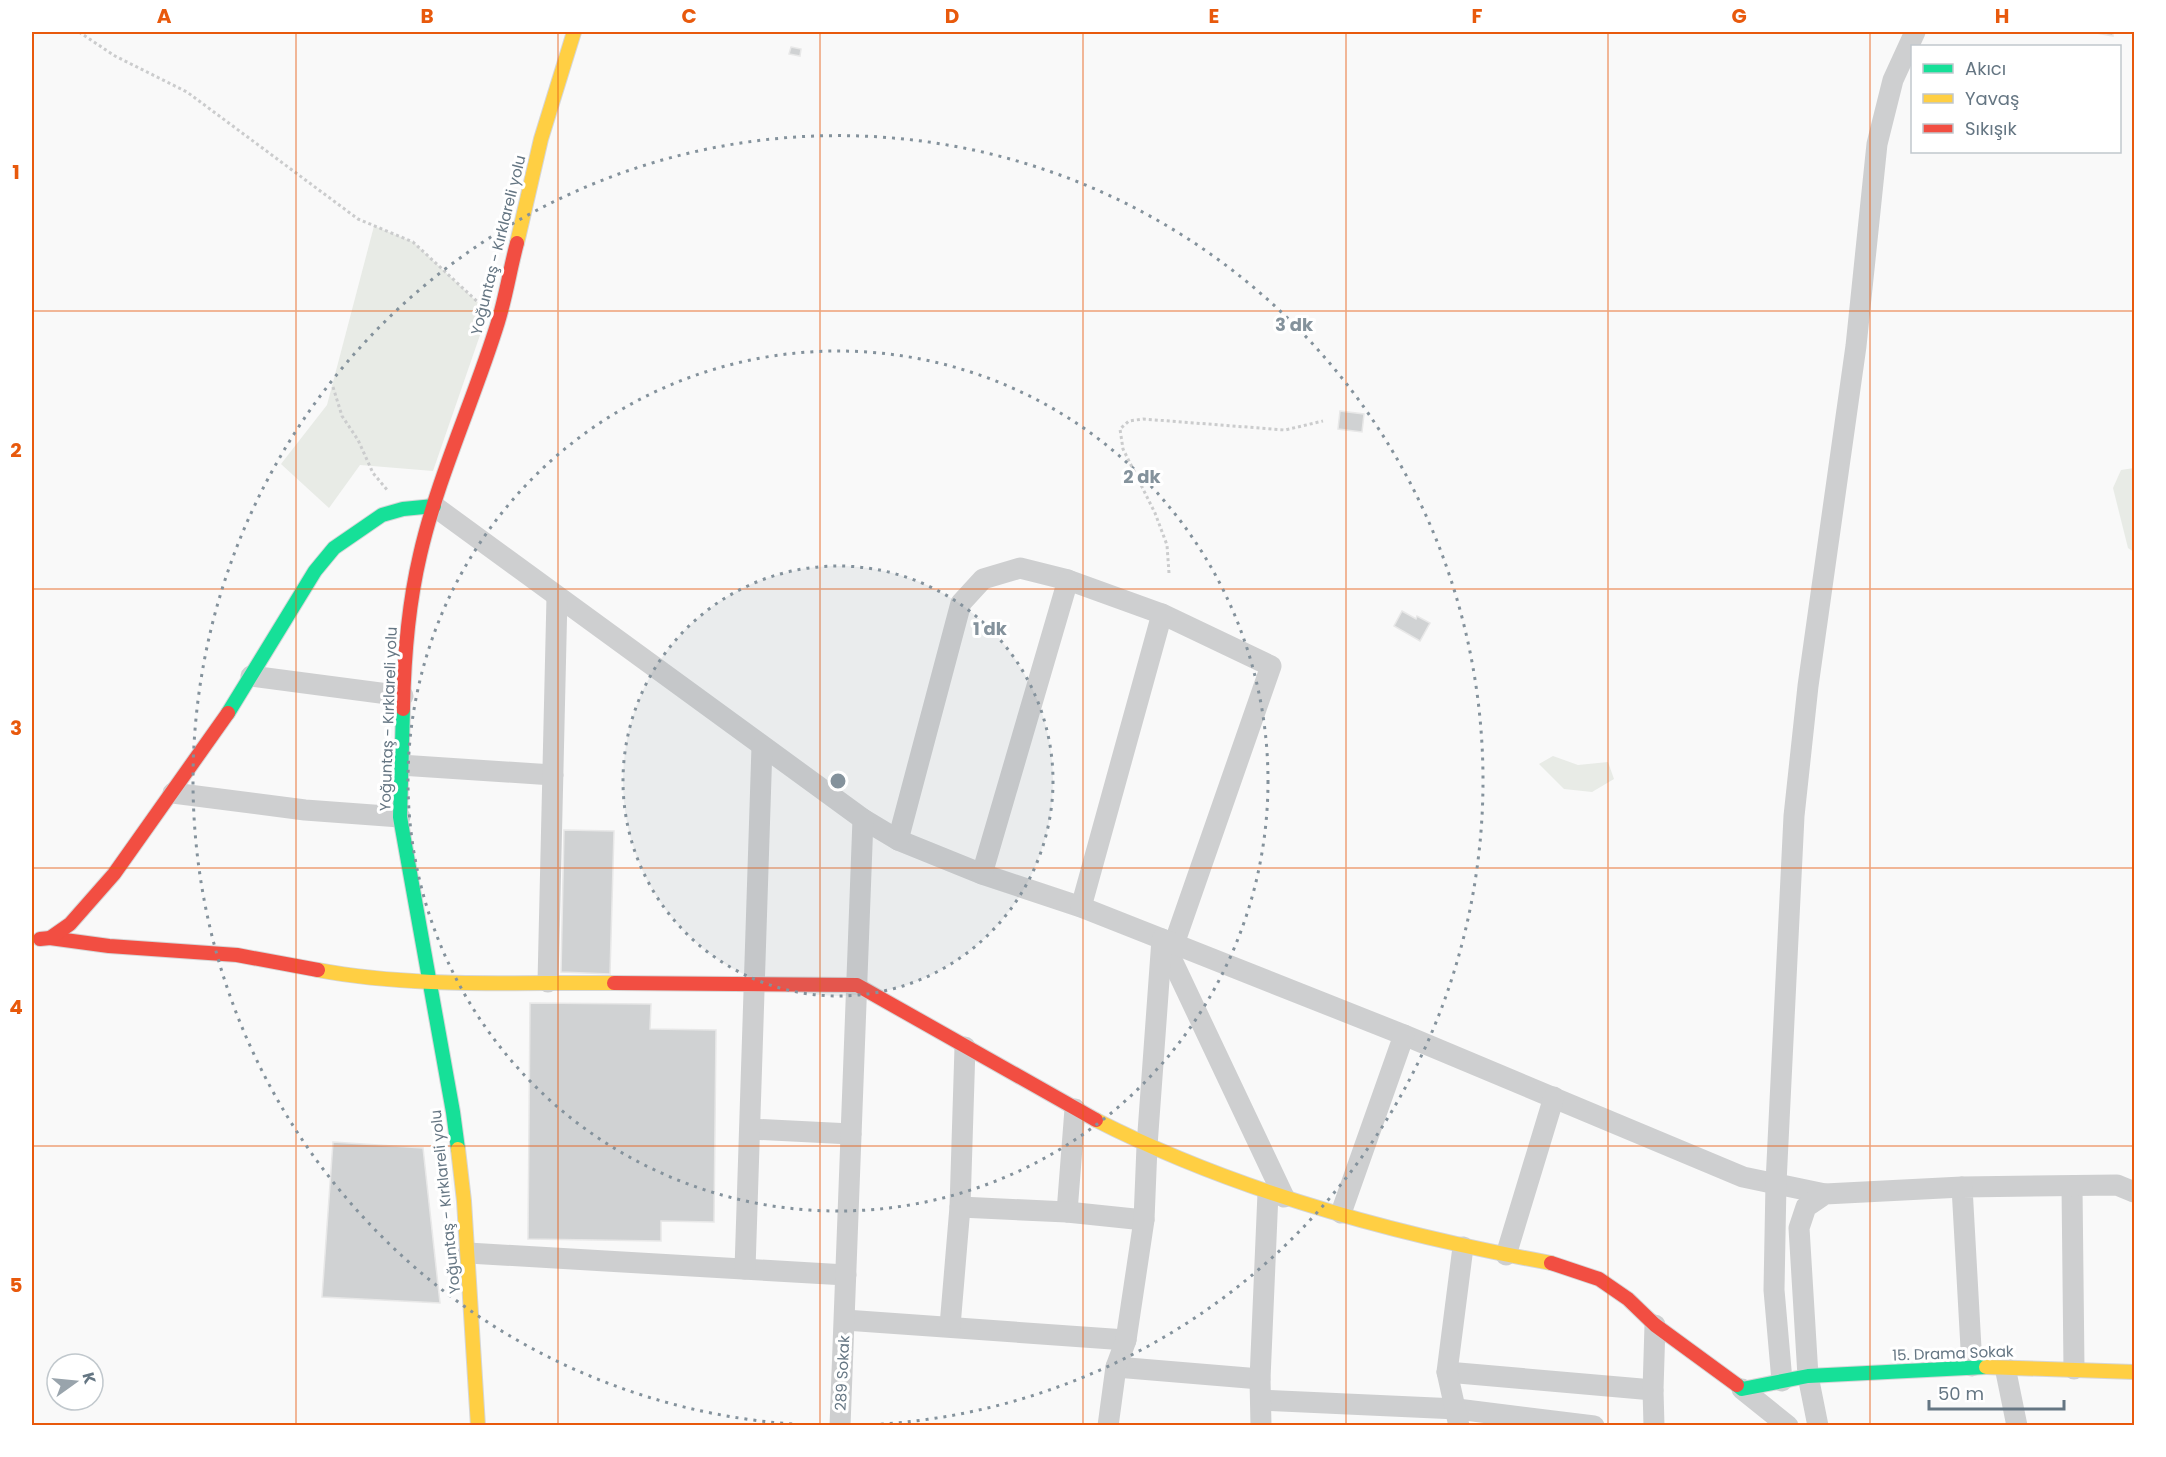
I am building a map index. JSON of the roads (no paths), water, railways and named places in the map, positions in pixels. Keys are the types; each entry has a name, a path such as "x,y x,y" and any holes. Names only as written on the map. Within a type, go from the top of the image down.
{"street":[{"name":"Yoğuntaş - Kırklareli yolu","path":"478,1425 464,1201 453,1112 400,817 403,696 409,615 420,555 434,506 498,321 541,139 574,32"},
{"path":"1782,1381 1774,1290 1776,1184 1794,816 1808,686 1856,346 1877,144 1893,80 1915,32"},
{"path":"50,938 70,924 89,904 173,794 251,676 315,571 334,548 382,515 403,509 434,506 863,819 898,840 982,874 1081,907 1404,1035 1743,1177 1825,1194 1962,1187 2116,1185 2134,1192"},
{"path":"898,840 962,603 983,579 1020,568 1068,580 1162,614 1271,666 1168,942 1147,1146 1144,1220 1126,1340 1116,1367 1108,1425"},
{"path":"982,874 1068,580"},
{"path":"548,982 557,597"},
{"path":"1081,907 1162,614"},
{"path":"251,676 403,696"},
{"path":"746,1269 762,746"},
{"path":"400,765 553,775"},
{"path":"173,794 305,810 400,817"},
{"name":"289 Sokak","path":"840,1425 863,819"},
{"path":"32,939 50,938 109,946 237,955 344,975 430,981 857,985 1075,1110 1147,1146 1276,1195 1463,1247 1561,1265 1599,1279 1628,1299 1655,1325 1788,1425"},
{"path":"1168,942 1276,1195 1261,1390 1261,1425"},
{"path":"1341,1213 1404,1035"},
{"path":"950,1326 960,1207 965,1047"},
{"path":"1506,1255 1554,1097"},
{"path":"1067,1212 1075,1110"},
{"path":"750,1128 851,1134"},
{"path":"2072,1186 2074,1369"},
{"path":"1962,1187 1972,1366"},
{"path":"1818,1425 1808,1376 1799,1228 1806,1207 1825,1194"},
{"path":"960,1207 1067,1212 1144,1220"},
{"path":"1458,1417 1448,1372 1463,1247"},
{"path":"468,1253 846,1275"},
{"path":"845,1320 1126,1340"},
{"path":"1654,1425 1655,1325"},
{"name":"15. Drama Sokak","path":"1742,1389 1808,1376 1972,1366 2134,1371"},
{"path":"1116,1367 1458,1417 1594,1425"},
{"path":"2005,1367 2017,1425"},
{"path":"1448,1372 1653,1390"}]}
